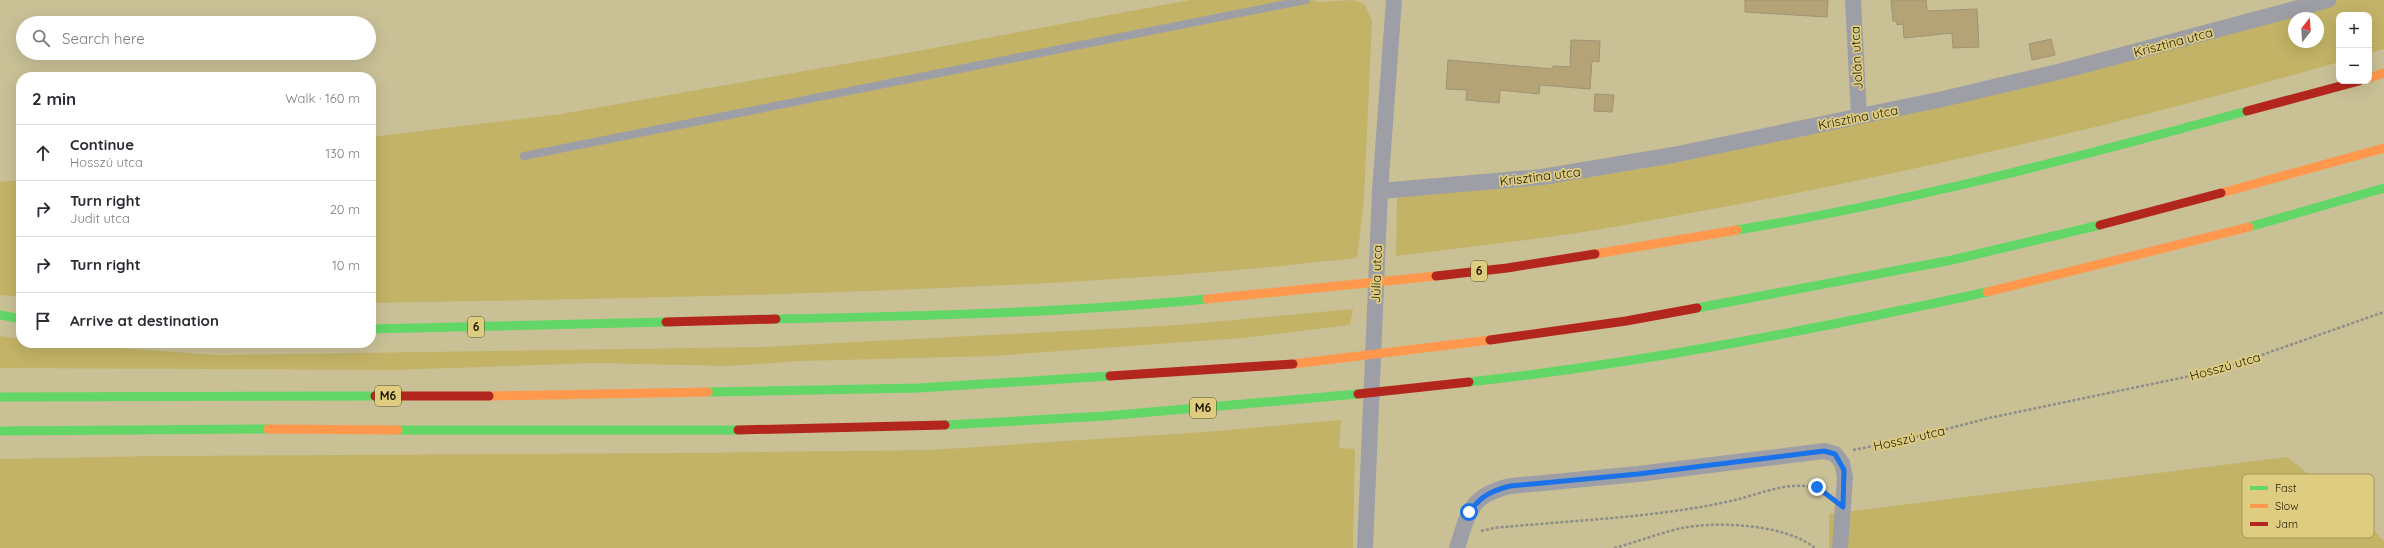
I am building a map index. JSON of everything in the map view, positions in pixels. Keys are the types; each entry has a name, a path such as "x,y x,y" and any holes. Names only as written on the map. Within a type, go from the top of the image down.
{"main road":[{"path":"2372,77 2384,73"},
{"name":"6","path":"376,329 948,315 1138,306 1338,287 1507,268 1793,221 1932,192 2078,157 2348,84"},
{"name":"M6","path":"0,397 507,396 919,388 1302,363 1626,321 1944,262 2126,219 2384,148"},
{"name":"M6","path":"0,431 137,427 822,428 930,425 1302,401 1633,360 1782,334 1972,295 2130,260 2384,188"},
{"path":"0,316 16,318"}],"street":[{"name":"Júlia utca","path":"1365,548 1380,191 1394,0"},
{"name":"Jolán utca","path":"1853,0 1859,116"},
{"name":"Krisztina utca","path":"1380,191 1542,177 1600,168 1899,109 2062,71 2328,0"},
{"path":"1458,545 1469,512 1478,500 1491,491 1510,486 1638,474 1824,451 1835,454 1844,470 1840,548"}],"lane":[{"path":"524,156 1306,0"}],"path":[{"name":"Hosszú utca","path":"1835,454 1908,439 1989,418 2219,370 2384,312"},
{"path":"1458,545 1480,532 1494,528 1695,508 1778,488 1800,486 1817,487 1843,507"},
{"path":"1614,548 1666,532 1706,525 1737,525 1767,529 1792,536 1815,548"}],"shaded area":[{"path":"1190,0 1315,0 1316,2 1354,0 1365,5 1372,21 1364,198 1357,258 1273,267 1087,281 883,291 376,303 376,136 561,114 907,53"},
{"path":"2300,0 2384,0 2384,49 2372,52 2372,12 2336,12 2336,63 2067,134 1792,194 1607,228 1396,256 1397,196 1899,109"},
{"path":"16,180 16,297 0,295 0,182"},
{"path":"1353,309 1350,325 1242,338 993,356 802,361 727,366 595,363 393,370 0,368 0,336 16,338 16,348 119,348 216,355 762,347 1180,325"},
{"path":"1341,420 1339,448 1355,449 1353,548 0,548 0,459 155,456 930,450 1204,432"},
{"path":"2287,457 2309,474 2242,474 2242,538 2374,538 2374,531 2384,541 2384,548 1829,548 1829,514"}],"building":[{"path":"1745,0 1828,0 1827,17 1745,12"},
{"path":"1891,0 1926,0 1927,11 1977,9 1979,47 1953,48 1952,33 1904,38 1903,24 1897,25 1896,21 1893,21"},
{"path":"2051,39 2055,55 2032,60 2029,44"},
{"path":"1571,40 1600,41 1599,62 1592,61 1590,89 1540,85 1539,94 1500,90 1499,103 1466,100 1467,90 1446,89 1448,60 1553,69 1553,66 1570,67"},
{"path":"1595,94 1614,95 1612,112 1594,111"}],"traffic: fast":[{"path":"1737,230 1802,219 1930,192 2120,145 2247,111"},
{"path":"2249,227 2384,188"},
{"path":"1697,308 1952,260 2100,225"},
{"path":"1469,382 1599,365 1729,344 1987,292"},
{"path":"776,319 1046,311 1207,299"},
{"path":"0,315 16,318"},
{"path":"376,329 666,322"},
{"path":"708,392 919,388 1110,376"},
{"path":"945,425 1105,416 1358,394"},
{"path":"0,397 375,396"},
{"path":"0,431 268,429"},
{"path":"398,430 738,430"}],"traffic: slow":[{"path":"2372,77 2384,73"},
{"path":"2221,193 2384,148"},
{"path":"1987,292 2249,227"},
{"path":"1595,254 1737,230"},
{"path":"1207,299 1436,276"},
{"path":"1293,364 1490,340"},
{"path":"489,396 708,392"},
{"path":"268,429 398,430"}],"traffic: jam":[{"path":"2247,111 2348,84"},
{"path":"2100,225 2221,193"},
{"path":"1436,276 1507,268 1595,254"},
{"path":"1490,340 1626,321 1697,308"},
{"path":"666,322 776,319"},
{"path":"1110,376 1293,364"},
{"path":"1358,394 1469,382"},
{"path":"375,396 489,396"},
{"path":"738,430 945,425"}],"route":[{"path":"1469,512 1478,500 1491,491 1510,486 1638,474 1824,451 1835,454 1840,459 1844,470 1843,507 1817,487"}]}
